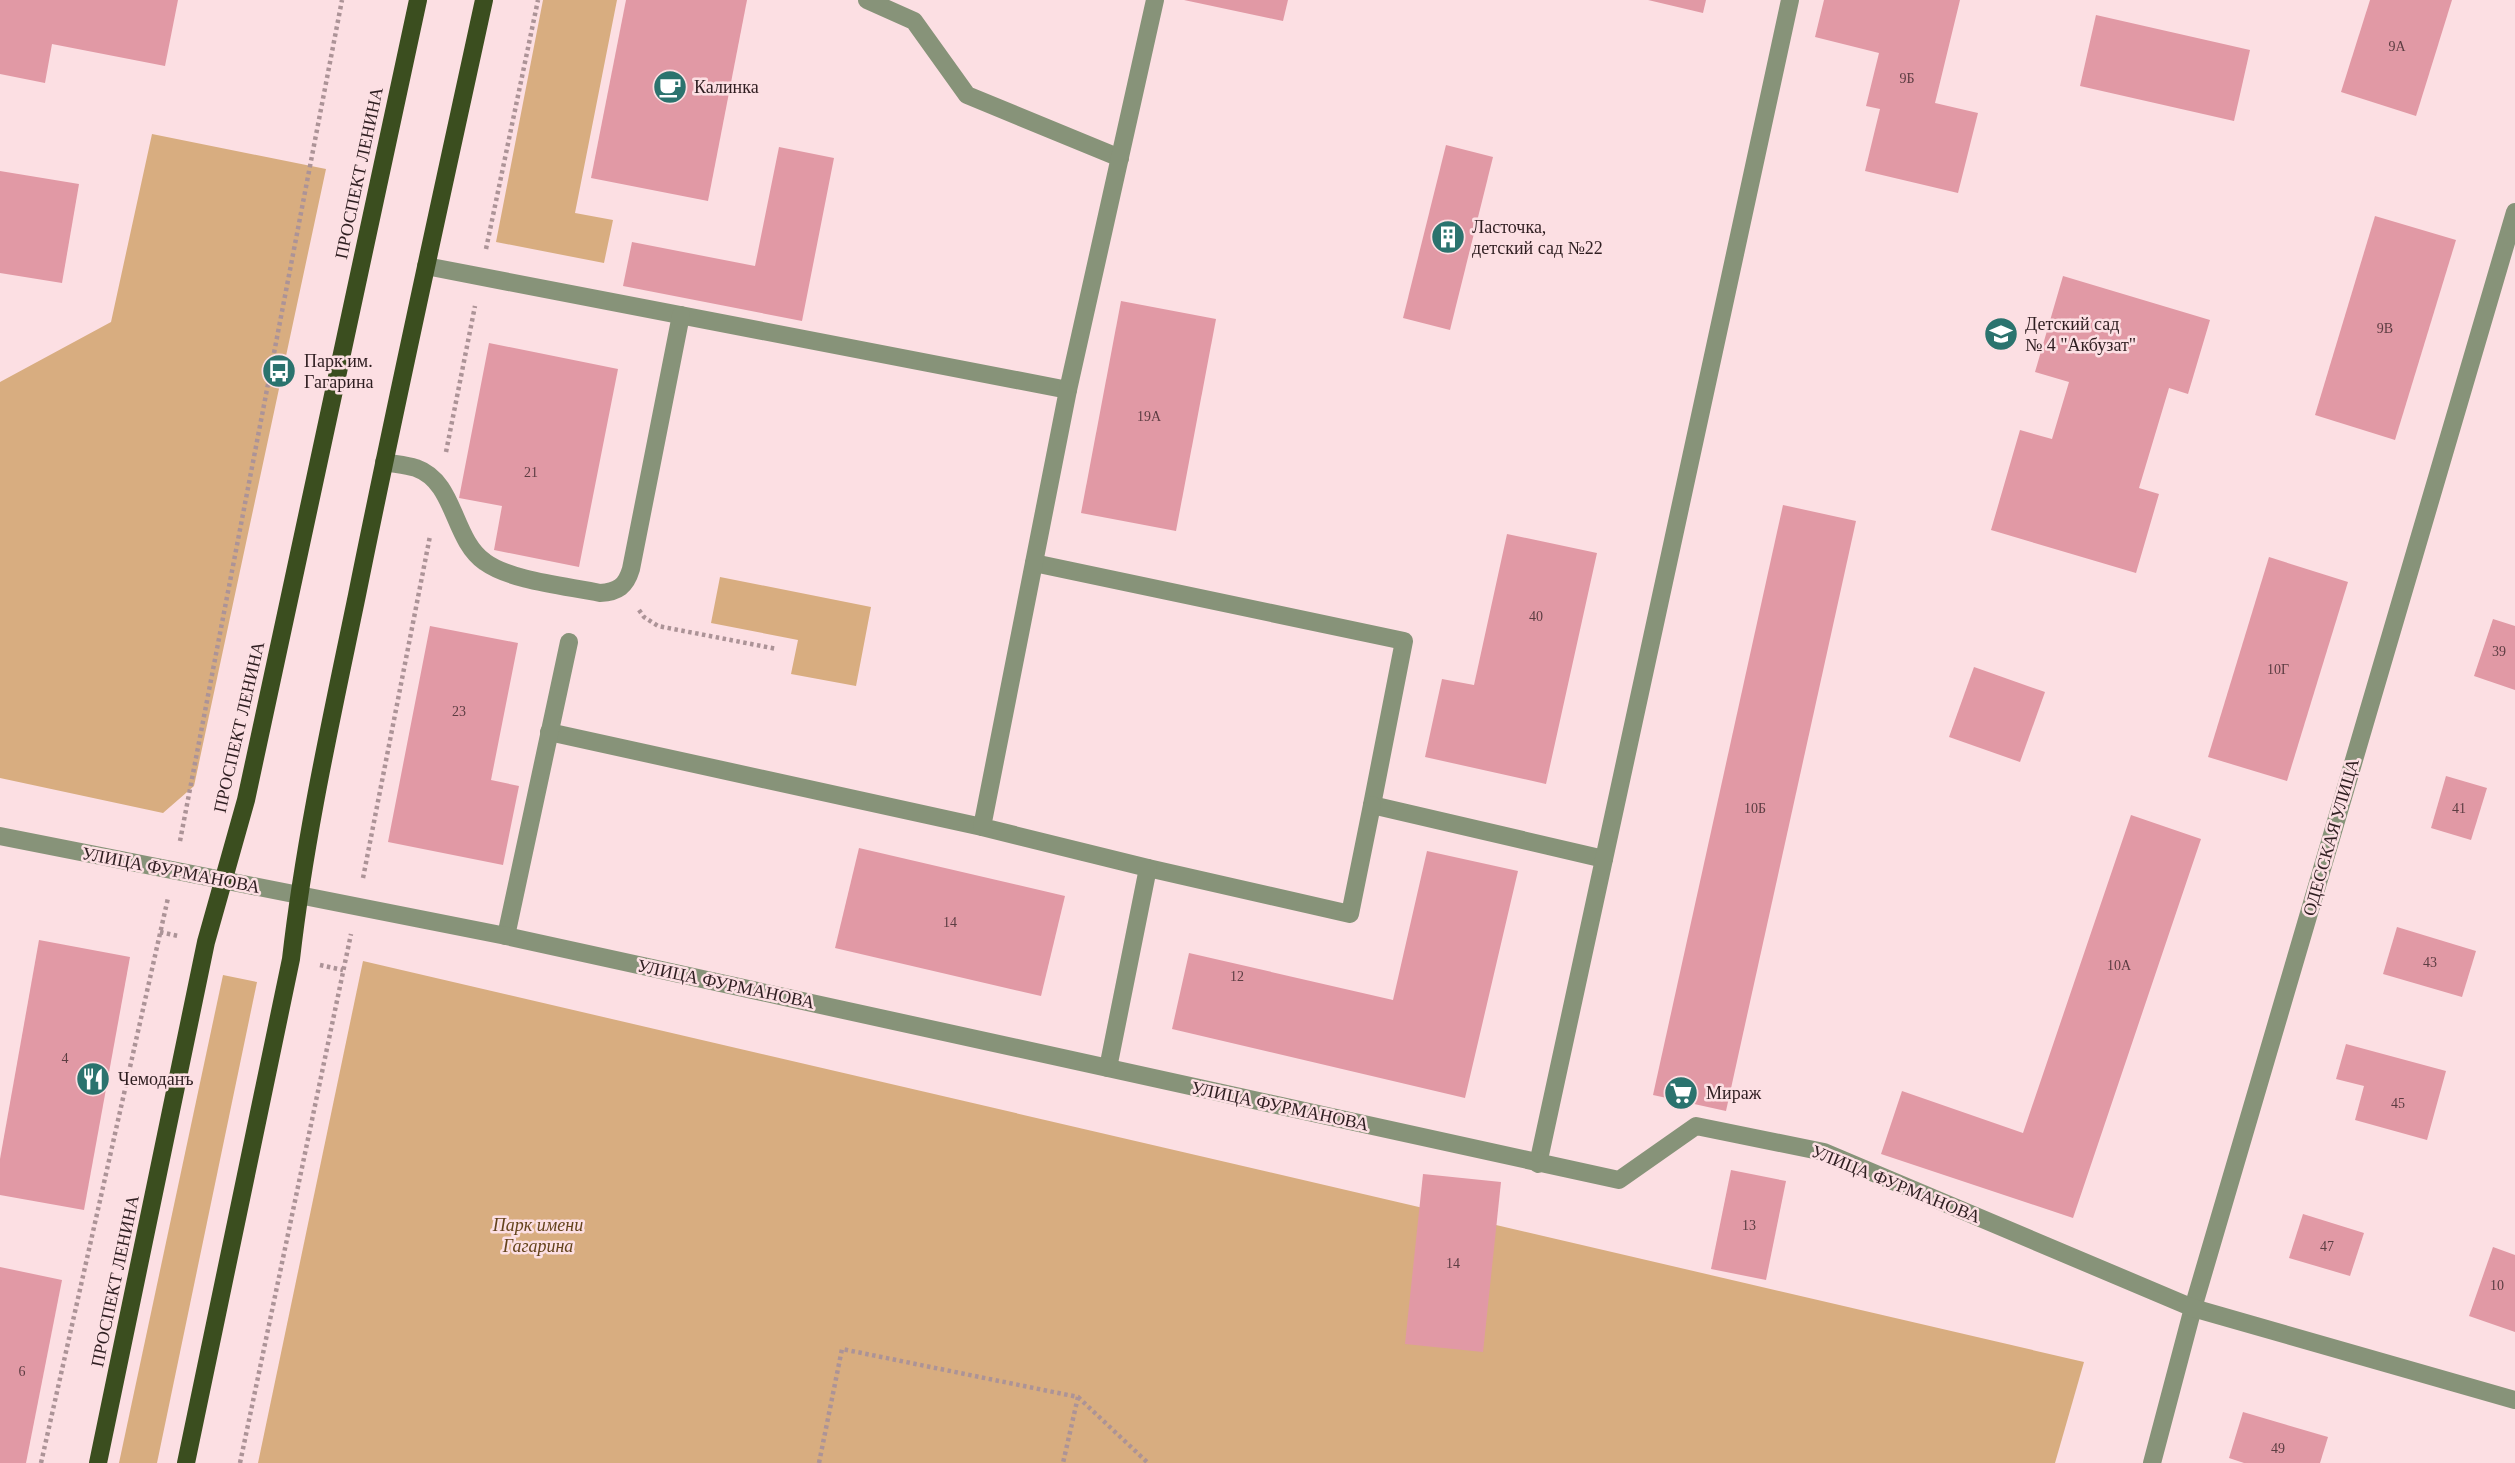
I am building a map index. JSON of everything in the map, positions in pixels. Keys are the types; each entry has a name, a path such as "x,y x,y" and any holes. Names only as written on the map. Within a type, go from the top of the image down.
{"main road":[{"name":"ПРОСПЕКТ ЛЕНИНА","path":"98,1463 206,942 246,800 418,0"},
{"path":"186,1463 291,959 298,894 315,796 484,0"}],"street":[{"path":"867,0 914,21 967,94 1120,158"},
{"path":"982,827 1068,390 1155,0"},
{"path":"1538,1164 1790,0"},
{"name":"ОДЕССКАЯ УЛИЦА","path":"2152,1463 2193,1308 2515,212"},
{"path":"426,266 1068,390"},
{"path":"384,463 415,468 439,486 466,543 486,564 507,574 600,593 612,592 628,580 631,569 681,315"},
{"path":"550,732 982,827 1148,869 1350,914 1404,641 1034,563"},
{"path":"506,936 569,642"},
{"path":"1372,805 1604,859"},
{"name":"УЛИЦА ФУРМАНОВА","path":"0,836 506,936 1619,1181 1696,1126 1824,1152 2193,1308 2515,1400"},
{"path":"1108,1069 1148,869"}],"path":[{"path":"41,1463 174,871 342,0"},
{"path":"240,1463 344,970 538,0"},
{"path":"621,587 644,617 658,626 777,649"},
{"path":"160,932 182,937"},
{"path":"319,965 344,970"},
{"path":"819,1463 842,1349 1079,1397 1148,1463"},
{"path":"1063,1463 1079,1397"}],"green space":[{"path":"543,0 617,0 575,213 613,220 604,263 496,242"},
{"path":"152,134 326,169 194,786 163,813 0,778 0,382 111,322"},
{"path":"720,577 871,607 856,686 791,674 798,640 711,623"},
{"name":"Парк имени Гагарина","path":"363,961 2084,1362 2055,1463 258,1463"},
{"path":"223,975 257,982 157,1463 119,1463"}],"building":[{"path":"0,0 178,0 165,66 52,44 45,83 0,74"},
{"path":"626,0 747,0 708,201 591,178"},
{"path":"1184,0 1288,0 1283,21"},
{"path":"1648,0 1706,0 1703,13"},
{"path":"1824,0 1960,0 1935,103 1978,113 1958,193 1865,171 1880,109 1866,106 1879,53 1815,37"},
{"path":"2370,0 2452,0 2416,116 2341,92"},
{"path":"2096,15 2250,50 2234,121 2080,86"},
{"name":"Ласточка, детский сад №22","path":"1446,145 1493,157 1450,330 1403,318"},
{"path":"779,147 834,158 802,321 623,286 632,242 755,266"},
{"path":"0,171 79,184 62,283 0,273"},
{"path":"2375,216 2456,240 2395,440 2315,415"},
{"path":"2063,276 2210,320 2188,394 2169,388 2139,488 2159,494 2136,573 1991,530 2020,430 2052,439 2069,382 2035,372"},
{"path":"1121,301 1216,319 1176,531 1081,513"},
{"path":"489,343 618,369 579,567 494,550 502,506 459,498"},
{"path":"1783,505 1856,521 1726,1111 1653,1095"},
{"path":"1507,534 1597,553 1546,784 1425,757 1442,679 1474,685"},
{"path":"2269,557 2348,582 2287,781 2208,757"},
{"path":"2493,619 2515,626 2515,690 2474,676"},
{"path":"430,626 518,643 491,780 519,786 503,865 388,842"},
{"path":"1974,667 2045,692 2020,762 1949,737"},
{"path":"2446,776 2487,788 2471,840 2431,828"},
{"path":"2131,815 2201,839 2073,1218 1881,1154 1902,1091 2023,1133"},
{"path":"859,848 1065,896 1041,996 835,948"},
{"path":"1427,851 1518,871 1465,1098 1172,1029 1189,953 1393,1000"},
{"path":"2397,927 2476,951 2462,997 2383,974"},
{"path":"39,940 130,957 84,1210 0,1195 0,1159"},
{"path":"2346,1044 2446,1071 2427,1140 2355,1120 2364,1086 2336,1079"},
{"path":"1731,1170 1786,1181 1766,1280 1711,1269"},
{"path":"1423,1174 1501,1182 1483,1352 1405,1344"},
{"path":"2303,1214 2364,1233 2350,1276 2289,1258"},
{"path":"2493,1247 2515,1255 2515,1332 2469,1316"},
{"path":"0,1267 62,1280 26,1463 0,1463"},
{"path":"2243,1412 2328,1437 2320,1463 2244,1463 2229,1458"}],"place":[{"name":"Калинка","path":"670,87"},
{"name":"Ласточка, детский сад №22","path":"1448,237"},
{"name":"Детский сад № 4 \"Акбузат\"","path":"2001,334"},
{"name":"Парк им. Гагарина","path":"279,371"},
{"name":"Чемоданъ","path":"93,1079"},
{"name":"Мираж","path":"1681,1093"}]}
